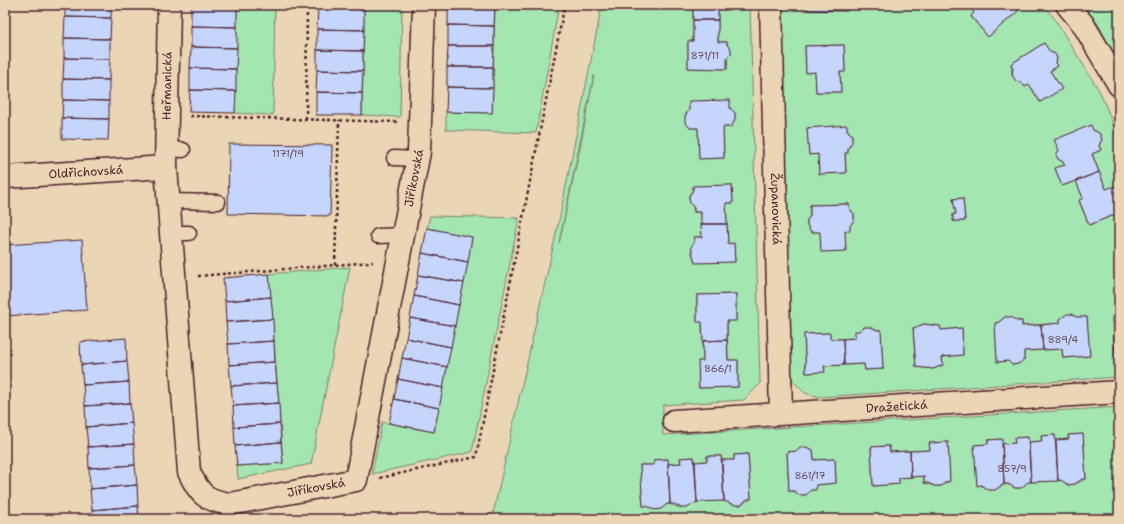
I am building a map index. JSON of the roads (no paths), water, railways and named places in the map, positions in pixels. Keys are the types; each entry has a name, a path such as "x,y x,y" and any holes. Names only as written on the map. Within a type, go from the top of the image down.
{"street":[{"name":"Heřmanická","path":"169,5 172,155"},
{"name":"Jiříkovská","path":"172,155 168,200 180,233 189,472 197,489 212,501 230,504 356,480 388,236 417,159 424,5"},
{"name":"Županovická","path":"771,5 781,413"},
{"path":"1067,5 1083,24 1119,85"},
{"name":"Oldřichovská","path":"5,177 172,155"},
{"name":"Dražetická","path":"674,421 1119,392"}],"lane":[{"path":"394,158 417,159"},
{"path":"168,200 218,202"}]}
